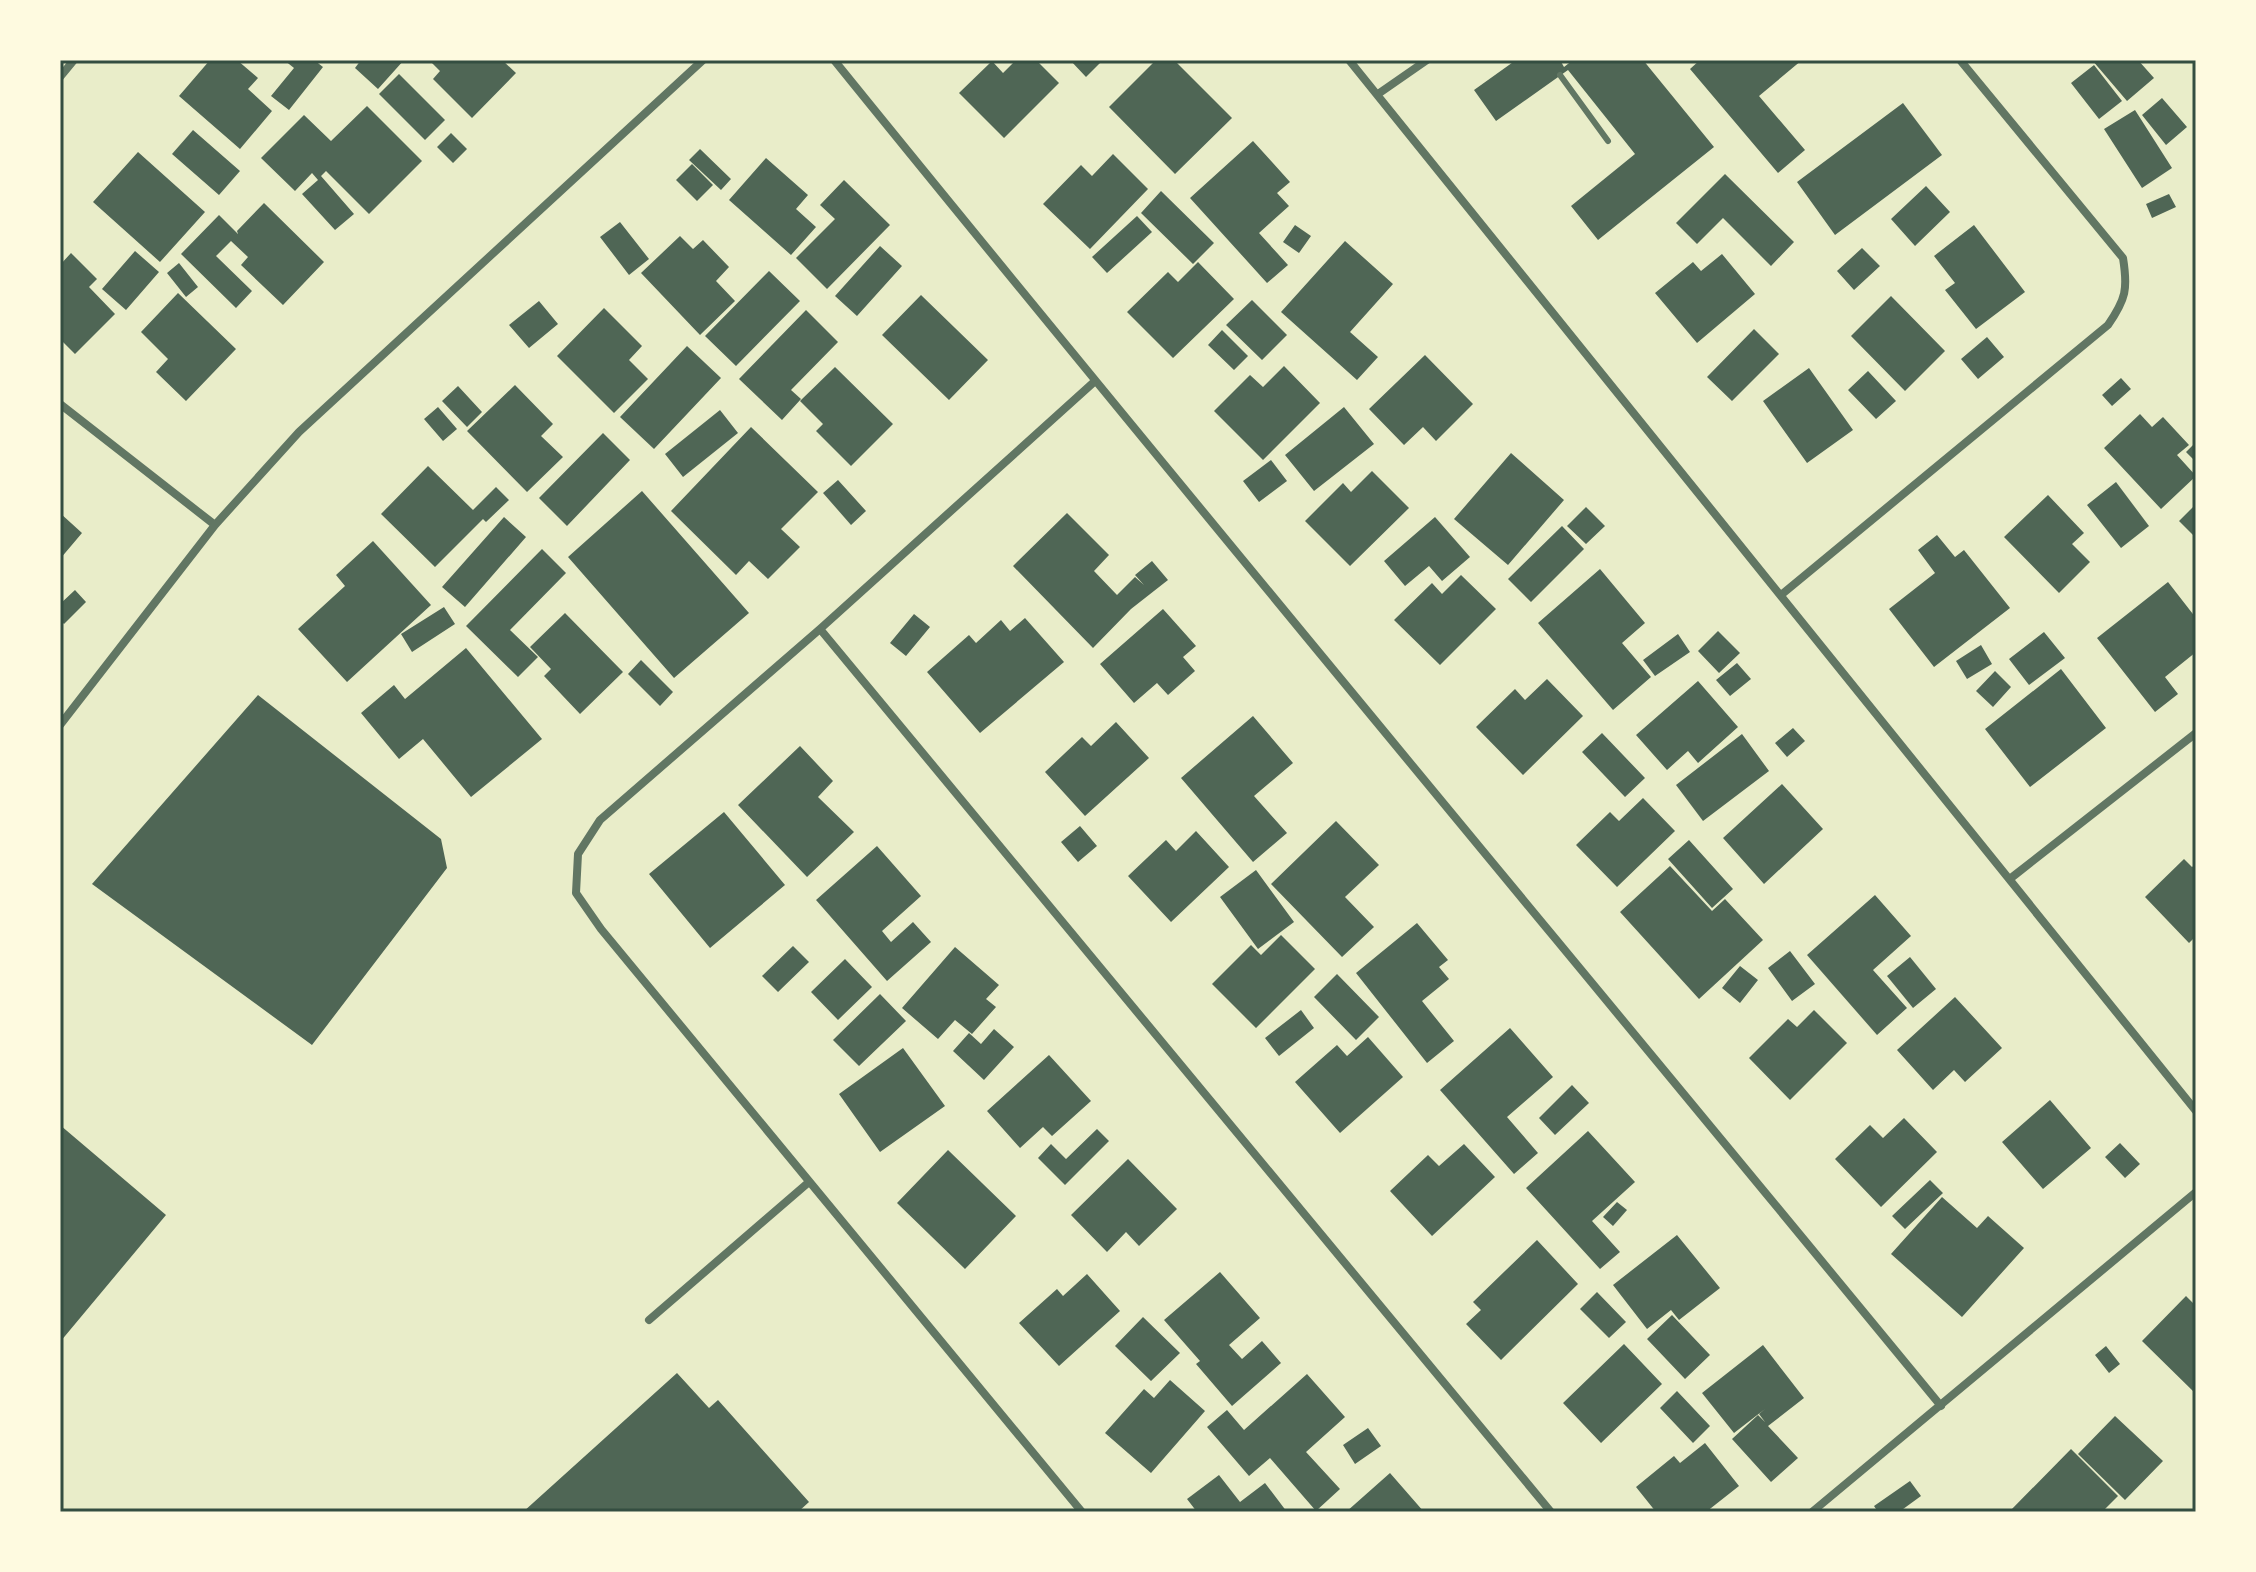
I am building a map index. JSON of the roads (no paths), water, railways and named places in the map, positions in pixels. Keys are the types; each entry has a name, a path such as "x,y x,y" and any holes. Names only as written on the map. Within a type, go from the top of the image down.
{"street":[{"path":"60,77 74,60"},
{"path":"60,725 215,525 299,432 703,60"},
{"path":"834,60 1094,382 1941,1406"},
{"path":"1349,60 2196,1111"},
{"path":"1378,94 1427,60"},
{"path":"1781,595 2108,325 2123,304 2127,281 2123,258 1960,60"},
{"path":"1082,1512 601,929 576,893 578,854 600,820 820,629 1094,382"},
{"path":"60,404 215,525"},
{"path":"820,629 1551,1512"},
{"path":"2011,878 2196,733"},
{"path":"649,1320 809,1182"},
{"path":"1812,1512 2196,1192"}],"lane":[{"path":"1560,75 1608,141"}]}
